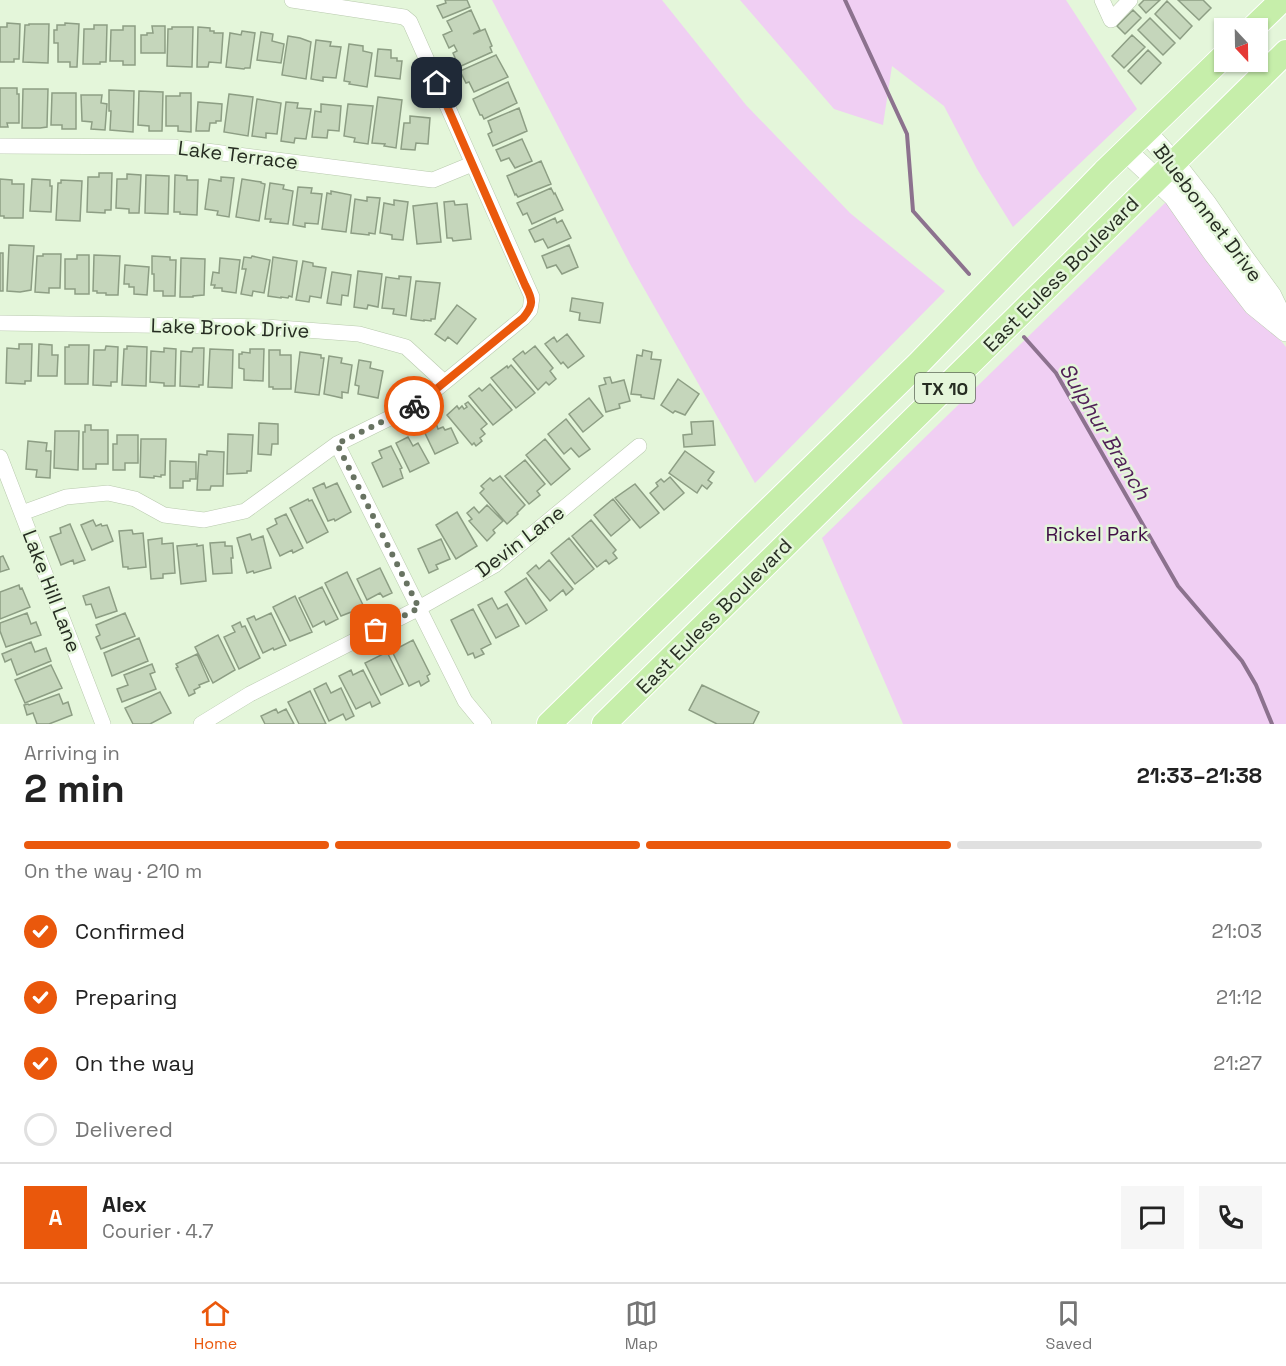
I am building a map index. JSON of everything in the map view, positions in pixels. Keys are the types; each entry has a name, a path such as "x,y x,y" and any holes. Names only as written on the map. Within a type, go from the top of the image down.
{"main road":[{"path":"1263,18 1282,0"},
{"name":"East Euless Boulevard","path":"604,724 1286,52"},
{"name":"East Euless Boulevard","path":"549,724 919,363 1126,151 1214,66"}],"street":[{"path":"22,513 66,497 108,493 135,499 164,515 204,520 245,511 337,444 418,404 530,310 532,297 410,22 404,17 292,0"},
{"path":"1102,0 1111,20 1131,0"},
{"name":"Bluebonnet Drive","path":"1146,132 1206,204 1271,296 1286,329"},
{"name":"Lake Terrace","path":"0,146 176,147 433,180 472,164"},
{"name":"Bluebonnet Drive","path":"1126,151 1174,196 1254,305 1286,329"},
{"name":"Lake Brook Drive","path":"0,323 266,327 359,334 406,346 444,382"},
{"path":"337,444 465,701 484,724"},
{"name":"Devin Lane","path":"201,724 250,694 419,608 495,565 639,446"},
{"name":"Lake Hill Lane","path":"0,457 103,724"}],"green space":[{"path":"492,0 662,0 746,105 850,213 945,291 755,483 630,264"},
{"path":"740,0 1066,0 1137,109 1013,227 977,169 944,106 892,66 883,125 834,109"},
{"name":"Rickel Park","path":"1166,202 1286,347 1286,724 903,724 822,538"}],"building":[{"path":"445,0 467,0 470,7 443,18 437,6 446,3"},
{"path":"1144,0 1160,0 1146,13 1139,5"},
{"path":"1178,0 1203,0 1211,8 1199,20"},
{"path":"1167,1 1192,26 1180,39 1155,14"},
{"path":"471,10 480,30 473,34 485,29 492,52 459,67 453,53 457,51 454,45 449,48 443,35 452,31 447,21"},
{"path":"1133,10 1141,18 1125,34 1117,26"},
{"path":"1150,18 1175,43 1163,55 1138,30"},
{"path":"7,23 20,24 19,59 14,59 14,62 0,62 0,27 7,27"},
{"path":"65,23 79,24 77,67 70,67 70,62 58,62 58,43 54,43 54,30 57,30 57,25 65,25"},
{"path":"49,24 48,63 23,62 25,25"},
{"path":"94,25 107,25 106,62 83,64 84,29 94,29"},
{"path":"123,26 135,26 135,65 123,65 123,61 110,61 111,30 123,30"},
{"path":"152,26 165,26 165,53 141,53 141,35 153,33"},
{"path":"193,27 192,67 167,66 168,29"},
{"path":"198,27 210,28 210,31 214,33 223,33 221,63 209,62 208,67 197,67"},
{"path":"242,31 255,33 250,68 226,67 230,33 241,35"},
{"path":"261,32 273,34 272,41 284,44 281,63 257,60"},
{"path":"1132,35 1145,47 1124,68 1112,56"},
{"path":"288,36 311,42 306,79 282,75"},
{"path":"316,40 331,42 330,46 341,47 336,78 323,77 323,81 311,79"},
{"path":"349,44 363,46 363,51 372,53 367,87 344,81"},
{"path":"378,49 391,50 391,58 402,61 400,79 375,76"},
{"path":"1148,50 1161,63 1141,84 1128,71"},
{"path":"496,55 508,77 474,92 460,71"},
{"path":"508,82 517,103 484,119 473,99"},
{"path":"0,88 17,88 19,123 7,123 8,127 0,127"},
{"path":"23,89 48,89 47,127 22,128"},
{"path":"109,90 134,91 133,132 110,130"},
{"path":"139,91 163,92 162,131 149,131 149,126 138,125"},
{"path":"52,93 76,93 76,129 62,129 62,125 51,125"},
{"path":"180,93 191,93 191,132 178,131 178,126 166,126 166,96 180,96"},
{"path":"229,94 253,97 248,136 224,132"},
{"path":"81,95 102,95 101,103 107,104 105,130 91,129 92,122 82,121"},
{"path":"378,97 402,100 396,148 372,143"},
{"path":"257,99 281,103 277,134 266,133 266,138 252,136"},
{"path":"198,102 222,104 221,121 210,123 209,131 196,131"},
{"path":"286,102 298,103 297,108 311,109 306,139 295,138 294,143 281,141"},
{"path":"321,104 341,106 339,131 328,130 327,138 312,137 315,111 321,112"},
{"path":"348,104 373,106 368,144 354,142 355,138 344,136"},
{"path":"519,108 527,131 493,146 488,134 492,132 488,121"},
{"path":"410,116 430,118 428,144 416,143 415,150 401,149 404,123 410,123"},
{"path":"522,139 532,161 515,168 509,158 501,161 496,150"},
{"path":"541,161 551,184 518,197 515,195 507,176"},
{"path":"99,173 112,173 111,210 105,210 105,213 87,212 88,177 99,177"},
{"path":"127,174 141,175 139,213 129,213 129,209 116,208 117,179 127,179"},
{"path":"146,175 169,176 168,214 145,213"},
{"path":"175,175 187,176 187,180 198,180 197,215 174,212"},
{"path":"221,177 234,178 229,217 217,215 218,211 205,209 209,179 221,181"},
{"path":"0,179 12,180 12,184 24,184 23,218 0,216"},
{"path":"32,179 50,180 50,186 52,186 51,212 30,211"},
{"path":"242,179 265,184 259,221 236,217"},
{"path":"61,180 82,181 80,221 56,220 58,183 61,183"},
{"path":"270,183 284,185 283,189 293,191 288,224 270,222 271,219 265,219"},
{"path":"298,187 312,188 311,193 322,194 318,224 305,223 305,227 293,225"},
{"path":"551,188 563,210 532,224 527,213 523,215 517,203"},
{"path":"331,191 351,195 346,232 322,229 327,193 331,194"},
{"path":"367,197 380,198 375,234 351,233 355,199 367,201"},
{"path":"394,200 408,202 403,240 392,239 392,235 380,233 384,203 394,205"},
{"path":"454,201 455,205 467,204 471,239 453,241 452,238 447,238 444,202"},
{"path":"437,203 441,242 417,244 413,206"},
{"path":"555,218 557,223 562,220 571,238 548,248 543,239 535,242 529,230"},
{"path":"9,245 34,246 31,290 7,291"},
{"path":"569,245 578,267 562,274 556,265 547,268 542,256"},
{"path":"0,253 3,253 3,291 0,291"},
{"path":"43,254 61,254 60,288 49,288 49,293 35,292 37,256 43,256"},
{"path":"77,255 89,255 89,294 75,294 75,289 65,289 65,259 77,259"},
{"path":"94,255 120,256 118,295 106,295 106,293 93,291"},
{"path":"152,256 170,257 170,260 176,260 175,296 163,296 163,291 154,291"},
{"path":"252,256 270,260 264,293 253,291 252,296 241,294 246,269 242,269 244,257 251,258"},
{"path":"273,257 297,261 292,297 268,296"},
{"path":"181,258 205,259 204,295 180,297"},
{"path":"220,258 240,260 236,293 222,291 222,288 214,288 215,285 211,285 213,272 219,273"},
{"path":"303,261 313,263 313,266 326,268 321,298 310,296 309,302 296,300"},
{"path":"125,265 149,267 147,295 134,294 134,287 124,284"},
{"path":"358,271 382,274 378,307 368,305 367,309 354,307"},
{"path":"332,272 351,275 348,296 342,295 341,305 327,303"},
{"path":"399,276 411,277 406,316 393,314 394,309 382,308 386,277 399,279"},
{"path":"416,281 440,283 435,319 431,321 411,319"},
{"path":"572,298 603,303 600,323 579,320 580,313 570,311"},
{"path":"457,305 476,319 457,344 448,337 445,341 435,334"},
{"path":"567,334 584,356 568,368 563,362 561,364 545,344 554,337 557,342"},
{"path":"19,344 32,344 31,381 25,381 25,384 6,383 7,348 19,349"},
{"path":"39,344 52,345 52,355 58,355 57,376 38,376"},
{"path":"89,345 88,384 65,384 65,347"},
{"path":"106,346 118,347 117,382 111,382 111,386 93,385 94,350 105,350"},
{"path":"127,346 147,347 146,386 122,385 124,349 127,349"},
{"path":"535,346 553,368 550,371 556,379 549,385 546,382 538,390 513,359 523,351 525,354"},
{"path":"164,348 176,349 175,386 150,382 151,351 164,352"},
{"path":"193,348 204,348 203,385 199,387 180,386 181,351 192,352"},
{"path":"210,349 233,350 232,388 208,387"},
{"path":"250,349 264,349 263,381 244,380 244,369 239,368 239,354 250,353"},
{"path":"269,350 280,350 280,355 291,355 291,389 269,387"},
{"path":"643,350 652,352 651,359 661,360 654,399 631,394 637,355 642,356"},
{"path":"300,352 321,355 321,358 324,358 319,395 295,392"},
{"path":"329,356 342,358 341,363 352,365 348,393 342,392 342,398 324,394"},
{"path":"359,360 371,362 370,368 383,371 378,398 358,394 359,386 355,385"},
{"path":"511,365 535,393 516,408 491,378"},
{"path":"610,377 612,383 624,380 630,401 619,404 620,408 606,412 599,386 606,384 604,378"},
{"path":"678,379 699,394 685,415 675,411 673,413 661,405"},
{"path":"490,384 512,410 493,425 469,396 479,388 482,391"},
{"path":"589,398 603,416 583,432 569,414"},
{"path":"468,402 487,424 481,429 485,434 480,438 482,441 476,446 474,443 472,445 447,415 457,406 459,409 462,406 464,409"},
{"path":"566,419 590,449 579,457 571,448 564,454 548,434"},
{"path":"713,421 715,445 684,447 683,435 692,434 691,422"},
{"path":"259,423 278,424 278,444 272,444 271,455 258,454"},
{"path":"436,423 438,429 451,428 458,443 435,454 423,429"},
{"path":"85,425 91,425 91,430 108,430 108,464 96,464 96,469 83,469"},
{"path":"55,431 79,431 78,470 54,468"},
{"path":"228,434 253,435 251,471 227,474"},
{"path":"117,435 138,435 138,463 125,463 125,470 113,470 113,444 117,444"},
{"path":"408,437 413,446 418,443 429,463 410,472 396,443"},
{"path":"141,439 166,439 165,475 154,476 154,478 140,477"},
{"path":"545,439 570,469 551,485 526,455"},
{"path":"28,441 47,443 46,451 51,451 50,478 36,477 37,470 26,469"},
{"path":"391,446 402,468 400,469 403,478 383,487 372,463 382,458 379,451"},
{"path":"207,451 224,452 223,486 211,486 210,490 197,490 199,454 207,455"},
{"path":"685,451 714,472 708,480 712,483 707,489 702,485 697,493 669,473"},
{"path":"525,460 545,484 537,491 540,495 529,504 505,476"},
{"path":"170,461 196,462 196,479 183,481 183,488 170,488"},
{"path":"500,476 525,505 507,524 480,493 484,489 481,486 490,478 493,481"},
{"path":"670,477 684,493 664,510 650,493 658,486 656,483 661,479 664,482"},
{"path":"324,483 326,488 337,483 351,512 335,521 334,519 328,521 313,488"},
{"path":"635,484 659,513 640,528 615,498"},
{"path":"308,499 312,500 328,532 307,543 290,508"},
{"path":"613,499 630,520 611,536 594,515"},
{"path":"487,505 503,521 493,530 495,533 487,541 469,521 472,519 467,513 474,507 479,513"},
{"path":"457,512 477,546 456,559 436,525"},
{"path":"286,514 303,548 280,556 267,529 277,524 275,519"},
{"path":"93,520 96,526 107,525 113,541 92,550 81,525"},
{"path":"591,520 616,550 613,553 617,558 609,564 606,560 597,567 572,536"},
{"path":"70,524 85,560 74,564 73,560 61,565 50,537 61,533 60,528"},
{"path":"132,530 133,534 143,533 146,567 128,569 128,567 123,567 119,531"},
{"path":"250,534 252,540 263,536 271,568 247,573 237,538"},
{"path":"162,538 162,544 173,543 175,573 163,574 163,578 151,579 148,540"},
{"path":"569,538 594,569 575,584 551,553"},
{"path":"441,539 450,559 436,565 438,569 429,573 418,549"},
{"path":"225,542 225,546 232,546 232,573 213,574 210,543"},
{"path":"197,544 197,546 203,545 206,581 181,584 177,546"},
{"path":"3,556 9,569 0,572 0,557"},
{"path":"549,560 573,589 566,595 563,590 550,601 527,573 536,565 539,569"},
{"path":"380,568 392,593 383,597 380,593 367,600 357,579"},
{"path":"347,572 364,607 341,616 325,583"},
{"path":"526,578 547,610 526,624 505,592"},
{"path":"19,585 30,607 0,619 0,592"},
{"path":"109,587 117,611 96,618 91,604 86,605 83,596"},
{"path":"322,587 338,619 326,625 324,621 313,627 299,598"},
{"path":"295,596 312,632 290,641 273,607"},
{"path":"492,598 498,609 507,604 519,626 496,638 478,605"},
{"path":"473,609 491,644 481,649 484,654 475,658 473,653 468,655 451,620"},
{"path":"27,613 31,624 36,622 41,635 6,647 0,631 0,623"},
{"path":"125,613 135,636 101,649 96,637 100,635 96,625"},
{"path":"271,613 286,645 263,653 247,619 254,616 256,620"},
{"path":"240,622 242,627 245,626 260,658 239,669 224,637 235,632 232,626"},
{"path":"218,635 235,670 213,683 195,647"},
{"path":"139,638 148,661 112,676 104,653"},
{"path":"413,640 430,674 427,676 429,681 421,686 419,681 409,686 392,651"},
{"path":"31,642 35,652 46,648 51,661 17,675 11,659 5,662 2,654"},
{"path":"387,652 403,684 381,695 365,663"},
{"path":"197,654 209,681 199,685 200,687 194,690 195,693 189,696 176,664"},
{"path":"152,664 155,672 150,674 156,689 122,702 117,689 128,685 124,675"},
{"path":"51,665 62,688 25,703 15,680"},
{"path":"351,670 353,675 363,670 380,703 372,707 370,702 356,709 339,676"},
{"path":"326,683 331,693 341,688 354,716 346,720 343,714 329,721 314,689"},
{"path":"702,685 759,712 753,724 717,724 689,710"},
{"path":"310,691 326,724 299,724 288,702"},
{"path":"160,692 171,713 150,724 133,724 125,708"},
{"path":"59,694 63,704 68,702 72,715 49,724 37,724 33,713 27,715 24,705"},
{"path":"276,709 278,713 286,709 294,724 265,724 261,716"}],"waterway":[{"name":"Sulphur Branch","path":"845,0 907,134 913,211 969,274"},
{"name":"Sulphur Branch","path":"1024,337 1056,373 1178,586 1242,661 1256,685 1272,724"}],"way so far":[{"path":"376,630 419,608 337,444 414,406"}],"route":[{"path":"414,406 523,318 530,310 532,297 437,83"}]}
